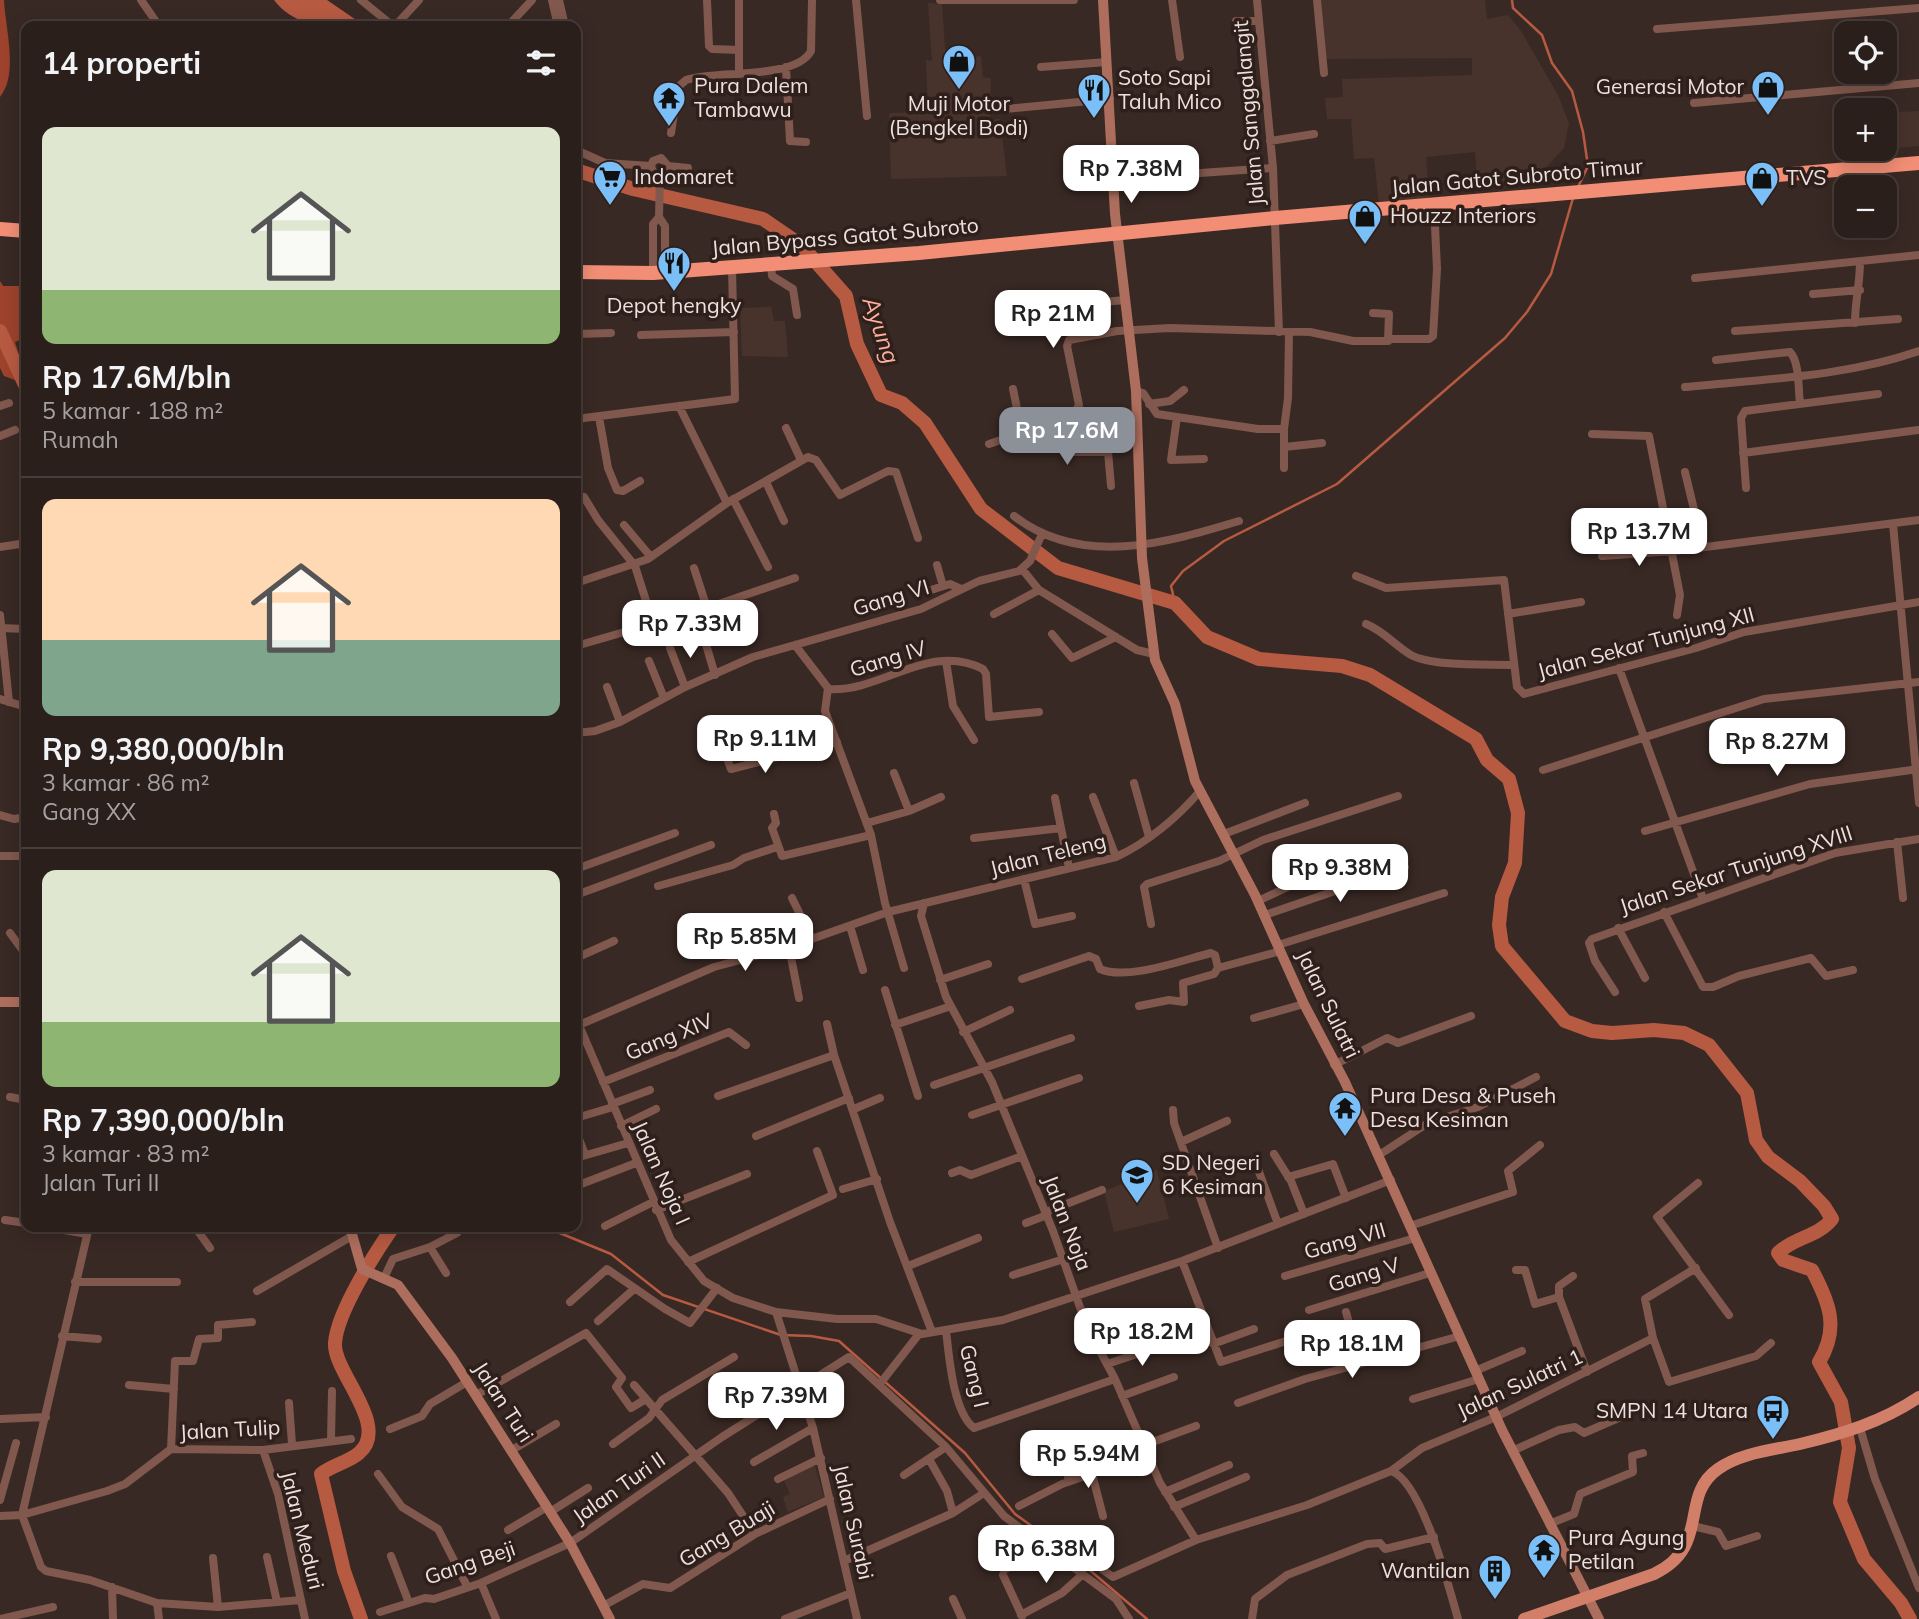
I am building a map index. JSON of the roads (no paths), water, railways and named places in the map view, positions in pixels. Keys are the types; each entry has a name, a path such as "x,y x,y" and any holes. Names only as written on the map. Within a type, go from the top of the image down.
{"highway":[{"name":"Jalan Gatot Subroto Timur","path":"1118,234 1919,163"},
{"path":"0,229 21,231"},
{"name":"Jalan Bypass Gatot Subroto","path":"581,272 732,268 1118,234"}],"main road":[{"name":"Jalan Sulatri","path":"1103,0 1118,234 1136,391 1142,558 1154,654 1175,704 1188,764 1199,790 1265,915 1304,1004 1391,1180 1430,1273 1512,1451 1599,1619"},
{"path":"0,1002 21,1002"},
{"name":"Jalan Turi","path":"351,1232 360,1265 366,1272 398,1285 476,1395 570,1543 610,1619"},
{"path":"1524,1619 1654,1574 1674,1563 1685,1549 1703,1486 1721,1467 1754,1455 1856,1429 1888,1416 1919,1397"}],"street":[{"path":"141,0 156,21"},
{"path":"361,0 388,21"},
{"path":"399,21 419,0"},
{"path":"513,21 532,0"},
{"path":"552,0 557,21"},
{"path":"559,0 564,21"},
{"path":"707,0 709,46 712,49 739,50"},
{"path":"739,0 739,74"},
{"path":"671,133 678,87 682,83 692,78 739,74 799,64 811,51 812,0"},
{"path":"856,0 867,116"},
{"path":"940,0 1074,0"},
{"path":"1172,0 1180,57"},
{"name":"Jalan Sanggalangit","path":"1257,0 1273,168 1288,398 1283,429 1283,468"},
{"path":"1317,0 1324,73"},
{"path":"1657,29 1919,8"},
{"path":"1236,22 1259,21"},
{"path":"1041,67 1107,62"},
{"path":"786,67 790,141 806,142"},
{"path":"1694,103 1919,83"},
{"path":"1005,109 1110,99"},
{"path":"1270,141 1314,134"},
{"path":"581,152 605,163 651,166"},
{"path":"660,175 653,172 653,160 661,158 668,166 688,168"},
{"path":"659,272 664,223 659,214 659,184 660,175 668,166"},
{"path":"1114,178 1273,168"},
{"path":"1111,486 1108,452 1064,452 1058,446 1062,419 1075,412 1079,405 1068,342 1128,330 1284,332 1383,342 1388,339 1432,338 1437,270 1434,205"},
{"path":"659,214 653,223 653,242 659,272"},
{"path":"653,242 664,242"},
{"path":"1695,278 1919,256"},
{"path":"1855,323 1855,299 1860,290 1860,261"},
{"path":"774,264 772,276 793,289 797,315"},
{"path":"581,419 734,399 737,394 732,268"},
{"path":"1813,294 1860,290"},
{"path":"1062,306 1125,300"},
{"path":"1373,313 1389,314 1388,339"},
{"path":"1735,331 1898,319"},
{"path":"641,335 734,332"},
{"path":"581,334 611,333"},
{"path":"1685,387 1870,366 1919,351"},
{"path":"1716,360 1790,352 1793,355 1800,404"},
{"path":"1013,389 1023,433"},
{"path":"1149,404 1170,401 1185,390"},
{"path":"1136,391 1143,393 1157,414 1258,429 1283,429"},
{"path":"1746,488 1742,413 1878,394"},
{"path":"679,406 768,567"},
{"path":"599,417 608,468 617,490 623,491 640,481"},
{"path":"1177,417 1170,459 1204,459"},
{"path":"786,428 801,460"},
{"path":"0,436 15,430"},
{"path":"989,444 1023,433 1059,430 1095,432"},
{"path":"1743,453 1918,430"},
{"path":"1592,434 1649,436 1674,551 1681,600 1677,615"},
{"path":"1283,447 1322,443"},
{"path":"581,582 635,566 730,501 801,460 811,457 840,495 888,471 895,472 918,538"},
{"path":"1685,472 1703,547"},
{"path":"765,482 783,521"},
{"path":"581,497 584,497 598,520 635,566 653,623"},
{"path":"1590,518 1665,515"},
{"path":"1014,516 1042,534 1083,546 1143,545 1239,521"},
{"path":"1601,556 1674,551 1919,520"},
{"path":"624,524 651,557"},
{"path":"1893,524 1919,803"},
{"name":"Gang VI","path":"581,732 595,731 620,722 685,687 753,657 921,609 961,589 1022,569 1030,561 1042,534"},
{"path":"0,547 21,544"},
{"path":"937,565 943,586"},
{"path":"694,568 707,608"},
{"path":"1022,569 1040,590 1137,650 1154,654"},
{"name":"Jalan Sekar Tunjung XII","path":"1356,576 1386,588 1504,580 1517,687 1524,694 1744,632 1919,603"},
{"path":"581,645 707,608 795,578"},
{"path":"931,590 953,584 961,589"},
{"path":"994,614 1040,590"},
{"path":"1508,614 1581,602"},
{"path":"0,615 4,700 21,705"},
{"path":"1366,624 1383,631 1411,655 1425,659 1514,665"},
{"path":"1,628 21,629"},
{"path":"1052,634 1072,657 1116,637"},
{"path":"705,641 715,675"},
{"path":"795,645 828,689 825,708 871,835 904,968"},
{"path":"670,648 685,687"},
{"path":"649,661 664,698"},
{"path":"946,661 953,706 974,740"},
{"name":"Gang IV","path":"828,689 850,690 908,667 946,661 983,669 990,718 1039,712"},
{"path":"1619,668 1703,899"},
{"path":"1543,770 1764,699 1919,682"},
{"path":"607,687 620,722"},
{"path":"723,748 731,769 837,742"},
{"path":"1645,831 1821,782 1917,770"},
{"path":"894,773 909,811"},
{"path":"1134,783 1149,837"},
{"name":"Jalan Teleng","path":"924,903 1116,857 1149,837 1199,790"},
{"path":"1151,924 1145,885 1233,854 1263,840 1398,796"},
{"path":"867,823 909,811 941,797"},
{"path":"1093,797 1116,857"},
{"path":"1055,798 1069,868"},
{"path":"1224,834 1305,803"},
{"path":"774,814 776,823 772,828 780,855 871,835"},
{"path":"0,815 13,819 21,818"},
{"path":"974,838 1061,828"},
{"path":"581,867 675,833"},
{"name":"Jalan Sekar Tunjung XVIII","path":"1615,992 1595,961 1590,941 1618,928 1835,853 1919,839"},
{"path":"1897,842 1903,898"},
{"path":"581,893 711,845"},
{"path":"658,887 733,866 744,858 777,847"},
{"path":"0,856 21,856"},
{"path":"1265,915 1405,867"},
{"path":"1024,879 1034,924 1072,916"},
{"path":"1258,901 1292,884"},
{"path":"1139,1006 1169,1000 1185,1002 1184,981 1214,974 1218,968 1444,893"},
{"path":"792,898 812,939"},
{"path":"581,1018 714,968 789,947 888,912 924,903"},
{"name":"Jalan Noja","path":"924,903 921,916 940,980 963,1032 985,1066 1002,1104 1094,1342 1115,1379 1142,1446 1165,1492 1196,1540"},
{"path":"907,908 921,916"},
{"path":"1664,912 1703,987 1713,987 1739,976 1811,958 1826,976 1853,970"},
{"path":"850,926 863,970"},
{"path":"1618,928 1645,978"},
{"path":"10,933 21,948"},
{"path":"581,956 614,941"},
{"path":"789,947 799,998"},
{"path":"1022,979 1089,956 1096,960 1100,970 1109,972 1138,971 1214,953 1218,968"},
{"path":"940,980 988,964"},
{"path":"885,990 918,1096"},
{"path":"1254,1018 1304,1004"},
{"path":"895,1025 951,1006"},
{"path":"963,1032 1010,1010"},
{"path":"1334,1065 1387,1038 1399,1042 1471,1016"},
{"path":"827,1024 834,1055 932,1332"},
{"name":"Jalan Noja I","path":"581,1030 667,1234 704,1281 777,1317 876,1319 919,1334 1020,1316 1218,1248 1391,1180"},
{"name":"Gang XIV","path":"603,1082 729,1032 746,1045"},
{"path":"934,1085 1071,1038"},
{"path":"718,1096 834,1055"},
{"path":"1379,1155 1428,1123 1469,1111 1536,1077"},
{"path":"972,1115 1079,1078"},
{"path":"581,1116 650,1090"},
{"path":"10,1097 21,1099"},
{"path":"756,1136 849,1098"},
{"path":"854,1109 880,1098"},
{"path":"621,1126 656,1109"},
{"path":"1173,1110 1181,1142 1218,1248"},
{"path":"1181,1142 1227,1121"},
{"path":"581,1156 628,1143"},
{"path":"1410,1226 1513,1192 1508,1171 1541,1144"},
{"path":"688,1262 832,1195 817,1151"},
{"path":"1274,1154 1288,1177 1304,1214"},
{"path":"952,1173 960,1170 971,1175 1022,1156"},
{"path":"581,1184 636,1164"},
{"path":"1288,1177 1333,1164 1346,1198"},
{"path":"1258,1169 1278,1224"},
{"path":"606,1226 654,1206 747,1174"},
{"path":"843,1189 877,1179"},
{"path":"1698,1183 1657,1217 1729,1315"},
{"path":"1026,1223 1102,1190"},
{"path":"5,1220 21,1222"},
{"path":"88,1232 22,1515 43,1569 112,1587 157,1603 218,1607 301,1600"},
{"path":"199,1232 210,1248"},
{"path":"257,1291 349,1232"},
{"path":"379,1277 393,1259 430,1247 457,1233"},
{"path":"908,1266 978,1238"},
{"name":"Gang VII","path":"1284,1276 1415,1238"},
{"path":"430,1247 446,1273"},
{"path":"1013,1275 1064,1259"},
{"path":"1182,1261 1213,1344 1223,1362 1311,1333"},
{"path":"1696,1268 1646,1297 1653,1338 1666,1378 1672,1383 1756,1356 1771,1343"},
{"path":"570,1302 605,1269 634,1289 692,1320 716,1288"},
{"path":"1516,1270 1525,1270 1535,1304 1559,1297"},
{"name":"Gang V","path":"1309,1310 1430,1273"},
{"path":"1573,1276 1559,1286 1559,1297 1587,1372"},
{"path":"75,1282 177,1282"},
{"path":"598,1321 634,1289"},
{"path":"1346,1312 1360,1363"},
{"name":"Jalan Surabi","path":"777,1317 802,1386 857,1619"},
{"path":"1094,1342 1174,1318"},
{"path":"171,1449 175,1361 195,1359 199,1339 218,1338 218,1325 252,1322"},
{"path":"1213,1344 1254,1329"},
{"name":"Gang I","path":"946,1331 956,1393 968,1423 974,1428 1115,1379"},
{"path":"476,1395 586,1333 622,1378 616,1387 631,1408 646,1399"},
{"path":"919,1334 880,1384 946,1447 1007,1519 1046,1545 1115,1600 1129,1619"},
{"path":"62,1336 97,1339"},
{"path":"1238,1403 1360,1363 1460,1336"},
{"name":"Jalan Sulatri 1","path":"1391,1471 1422,1448 1496,1417 1653,1338"},
{"path":"1107,1364 1167,1344"},
{"path":"1413,1399 1477,1375 1522,1351"},
{"path":"613,1444 649,1418 656,1407 679,1389 713,1373 734,1357"},
{"name":"Jalan Turi II","path":"570,1543 696,1455 851,1357 880,1384"},
{"path":"1122,1396 1174,1377"},
{"path":"390,1429 422,1416 430,1404 467,1382"},
{"path":"129,1385 174,1390"},
{"path":"634,1385 656,1407 728,1493 755,1534"},
{"path":"331,1440 332,1391"},
{"path":"289,1403 292,1444"},
{"path":"1512,1451 1559,1430 1575,1427 1582,1433 1623,1416"},
{"path":"0,1419 46,1417"},
{"path":"512,1450 556,1424"},
{"path":"1142,1446 1196,1426"},
{"path":"754,1462 813,1428"},
{"path":"1856,1429 1919,1588"},
{"name":"Jalan Tulip","path":"0,1516 22,1515 125,1484 171,1449 262,1450 292,1444 351,1439"},
{"path":"1063,1442 1068,1456 1068,1481"},
{"path":"0,1500 16,1443"},
{"path":"904,1475 946,1447"},
{"name":"Jalan Meduri","path":"262,1450 278,1494 305,1619"},
{"path":"1549,1524 1574,1514 1580,1493 1633,1472 1632,1456 1643,1452"},
{"path":"1019,1506 1068,1481 1146,1455"},
{"path":"778,1479 821,1458"},
{"path":"929,1459 947,1491 953,1513"},
{"path":"1402,1462 1403,1477 1434,1537 1458,1619"},
{"path":"1165,1492 1229,1465"},
{"path":"1083,1534 1103,1570 1111,1577 1196,1540 1307,1504 1391,1471 1403,1477"},
{"path":"378,1474 401,1506 438,1529 467,1587"},
{"path":"1092,1474 1104,1516"},
{"path":"1174,1507 1246,1477"},
{"path":"508,1530 588,1488"},
{"path":"844,1561 953,1513 984,1493"},
{"name":"Gang Buaji","path":"603,1605 643,1584 670,1588 755,1534 830,1499"},
{"path":"1693,1527 1718,1532 1726,1546 1757,1536"},
{"path":"1252,1619 1255,1599 1287,1575 1367,1544 1381,1543 1385,1549 1434,1537"},
{"name":"Gang Beji","path":"380,1612 425,1598 434,1599 481,1583 570,1543"},
{"path":"1046,1545 1003,1573 1022,1617 1062,1593 1083,1574"},
{"path":"391,1556 409,1603"},
{"path":"267,1557 277,1602"},
{"path":"213,1558 218,1607"},
{"path":"481,1583 496,1619"},
{"path":"112,1587 113,1619"},
{"path":"785,1619 851,1592"},
{"path":"953,1599 962,1619"},
{"path":"157,1603 159,1619"},
{"path":"0,1619 53,1608"}],"waterway":[{"path":"1512,0 1513,8 1542,35 1552,63 1572,91 1583,132 1588,166 1579,185"},
{"name":"Ayung","path":"581,172 633,189 763,219 801,245 846,296 857,344 881,395 902,403 925,423 981,509 1058,568 1175,603 1207,637 1259,659 1342,666 1370,675 1476,739 1487,760 1509,779 1518,813 1515,863 1502,897 1499,925 1502,946 1565,1021 1592,1031 1612,1033 1654,1030 1684,1033 1709,1045 1747,1093 1756,1140 1768,1157 1800,1181 1824,1206 1832,1219 1820,1230 1791,1243 1778,1253 1783,1260 1812,1270 1827,1304 1830,1315 1829,1338 1819,1362 1841,1402 1849,1448 1840,1502 1864,1559 1901,1603 1910,1619"},
{"path":"1175,603 1171,586 1183,571 1224,541 1337,484 1505,338 1527,312 1551,274 1573,198"},
{"path":"0,331 21,376"},
{"path":"361,1619 344,1571 321,1474 355,1456 367,1442 365,1414 342,1369 335,1343 337,1330 349,1300 390,1232"},
{"path":"557,1232 611,1254 663,1295 781,1335 839,1341 965,1453 1015,1514 1072,1555 1147,1619"}],"place":[{"name":"Muji Motor (Bengkel Bodi)","path":"959,91"},
{"name":"Generasi Motor","path":"1768,117"},
{"name":"Soto Sapi Taluh Mico","path":"1094,120"},
{"name":"Pura Dalem Tambawu","path":"669,128"},
{"name":"Indomaret","path":"610,207"},
{"name":"TVS","path":"1762,208"},
{"name":"Houzz Interiors","path":"1365,246"},
{"name":"Depot hengky","path":"674,293"},
{"name":"Pura Desa & Puseh Desa Kesiman","path":"1345,1138"},
{"name":"SD Negeri 6 Kesiman","path":"1137,1205"},
{"name":"SMPN 14 Utara","path":"1773,1441"},
{"name":"Pura Agung Petilan","path":"1544,1580"},
{"name":"Wantilan","path":"1495,1601"}]}
